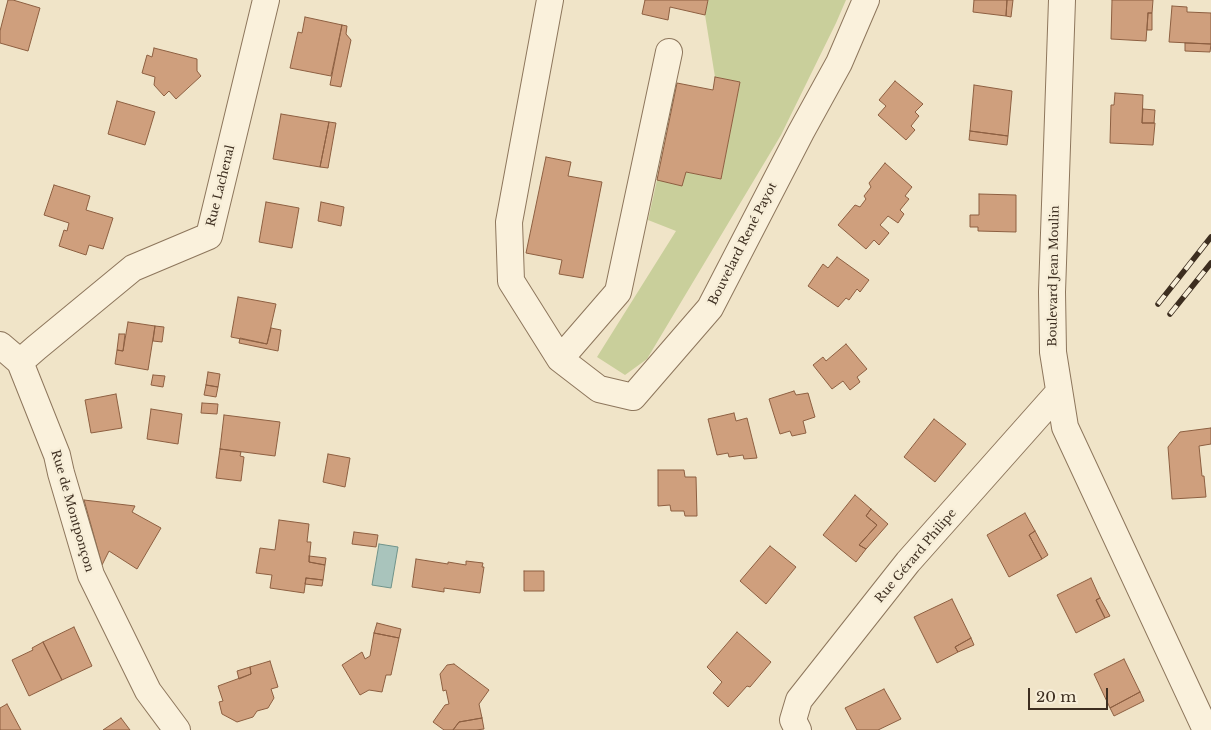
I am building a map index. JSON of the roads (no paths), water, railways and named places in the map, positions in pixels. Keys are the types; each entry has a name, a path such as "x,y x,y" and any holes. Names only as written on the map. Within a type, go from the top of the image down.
{"street":[{"name":"Rue Lachenal","path":"20,362 134,268 209,236 266,0"},
{"name":"Bouvelard René Payot","path":"550,0 509,222 511,282 560,359 599,389 633,397 710,308 839,63 866,0"},
{"name":"Boulevard Jean Moulin","path":"1062,0 1052,292 1053,352 1065,427 1206,730"},
{"path":"560,359 618,292 669,52"},
{"name":"Rue de Montponçon","path":"0,345 20,362 57,455 90,575 148,691 177,730"},
{"name":"Rue Gérard Philipe","path":"798,730 793,720 798,700 908,562 1060,392"}],"water":[{"path":"379,544 398,547 391,588 372,585"}],"railway":[{"path":"1158,304 1211,237"},
{"path":"1170,314 1211,263"}]}
